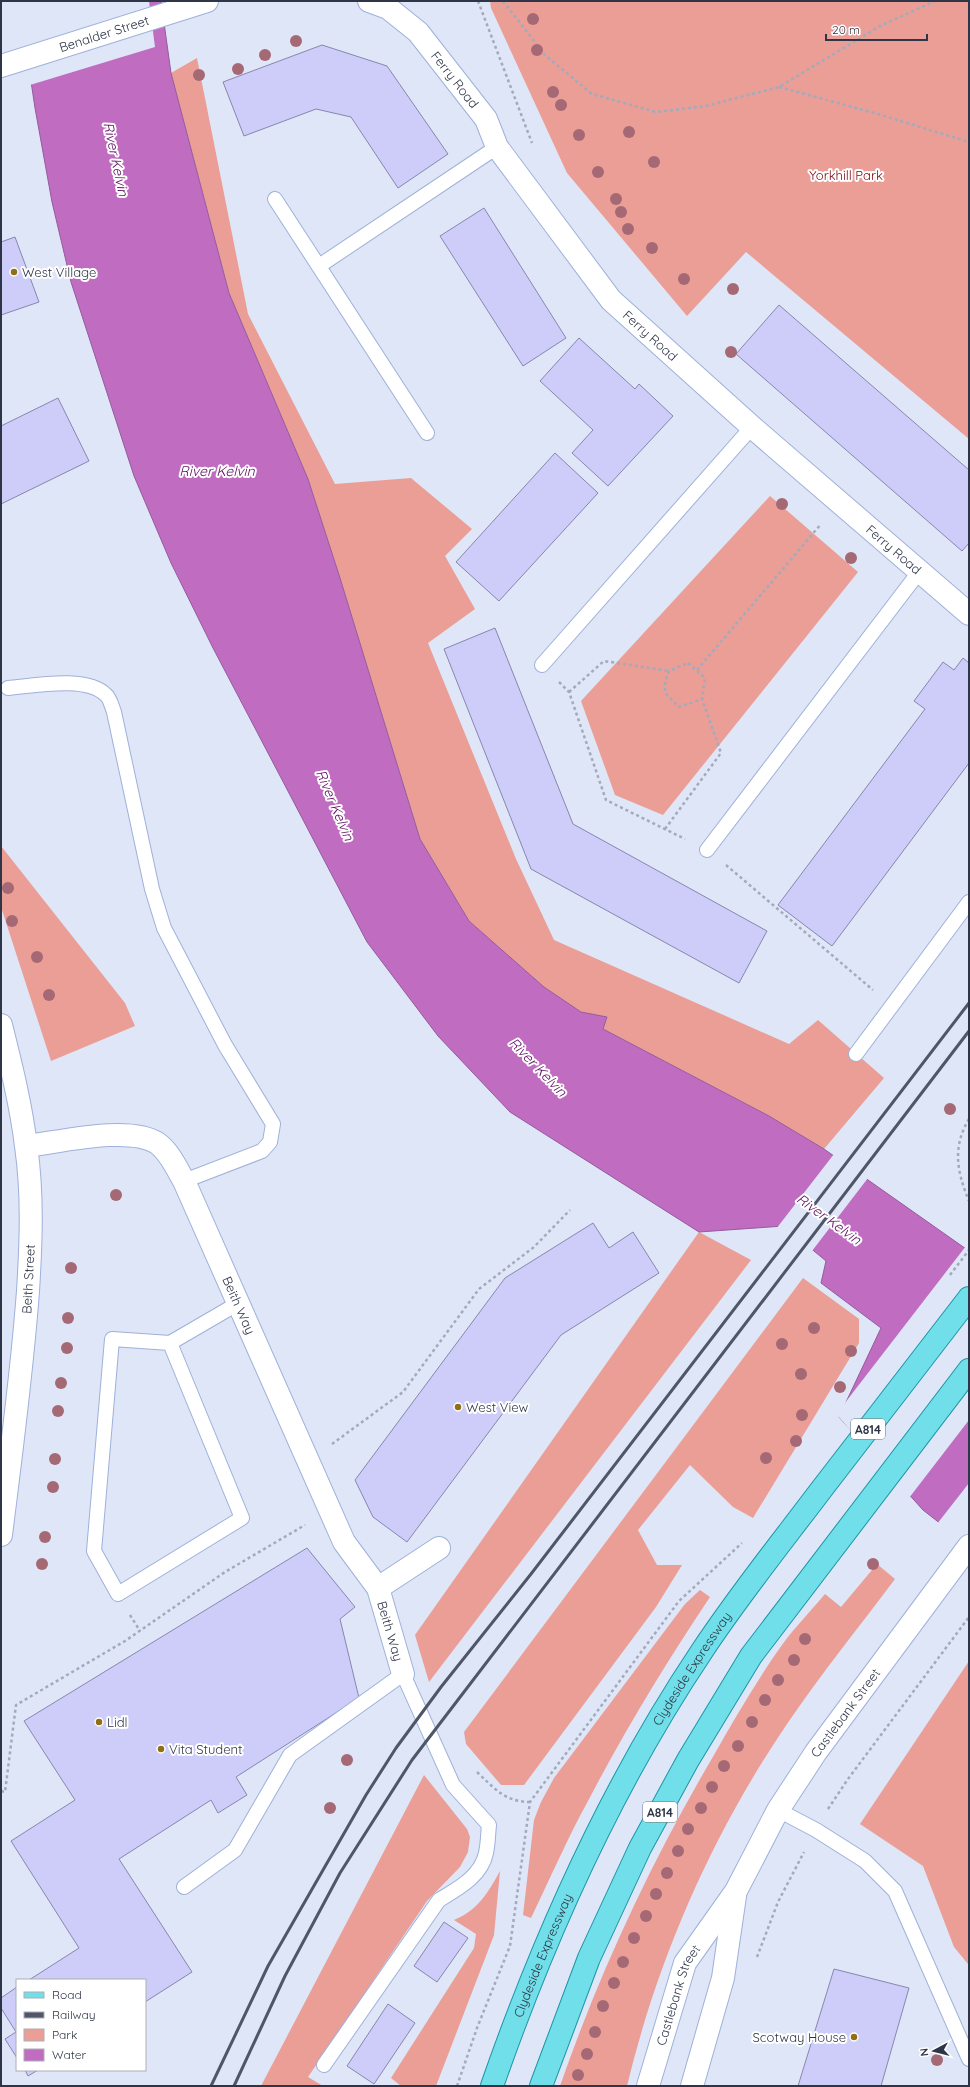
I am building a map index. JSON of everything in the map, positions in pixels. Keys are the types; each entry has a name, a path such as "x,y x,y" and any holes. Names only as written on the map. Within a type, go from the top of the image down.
{"main road":[{"name":"Clydeside Expressway","path":"492,2086 512,2027 550,1933 605,1818 658,1722 698,1657 766,1561 969,1298"},
{"name":"A814","path":"541,2086 589,1958 640,1848 688,1760 751,1656 969,1370"}],"street":[{"name":"Benalder Street","path":"11,63 148,18 207,1"},
{"name":"Ferry Road","path":"383,3 418,32 486,119 497,147 611,300 752,427 919,572 966,606"},
{"name":"Beith Street","path":"1,1025 14,1072 26,1146 30,1214 28,1296 25,1335 1,1535"},
{"name":"Beith Way","path":"26,1146 117,1134 138,1136 158,1143 172,1160 184,1181 237,1304 344,1542 378,1588 403,1674"},
{"name":"Castlebank Street","path":"648,2086 685,1963 736,1891 778,1810 816,1752 969,1546"},
{"name":"Beith Way","path":"378,1588 439,1548"},
{"name":"Castlebank Street","path":"692,2086 722,1978 736,1891"}],"lane":[{"path":"319,266 497,147"},
{"path":"276,199 427,433"},
{"path":"542,665 752,427"},
{"path":"707,850 919,572"},
{"path":"8,688 72,682 88,686 106,694 114,712 152,889 164,928 225,1045 273,1124 270,1142 262,1150 184,1181"},
{"path":"856,1054 969,902"},
{"path":"170,1343 242,1518 118,1594 94,1552 112,1339 170,1343 237,1304"},
{"path":"184,1887 235,1850 290,1755 403,1674 453,1785 489,1825 486,1854 476,1874 461,1887 439,1900 324,2065"},
{"path":"778,1810 816,1830 865,1861 895,1891 969,2059"}],"path":[{"path":"478,1 535,150"},
{"path":"503,1 545,56 592,94 656,112 706,106 779,87 880,26 935,1"},
{"path":"779,87 878,114 969,142"},
{"path":"697,670 840,502"},
{"path":"569,692 604,660 669,671 688,663 705,678 702,699 721,753 665,829"},
{"path":"669,671 665,682 665,693 679,707 702,699"},
{"path":"969,1118 963,1129 957,1151 960,1179 969,1201"},
{"path":"308,1462 403,1392 479,1289 534,1247 570,1210"},
{"path":"1,1791 5,1792 16,1705 125,1641 225,1572 330,1510"},
{"path":"457,2086 477,2028 510,1946 530,1802 678,1601 744,1541"},
{"path":"476,1771 501,1794 517,1802 530,1802"}],"green space":[{"name":"Yorkhill Park","path":"490,1 969,1 969,439 746,252 687,316 567,173 491,8"},
{"path":"197,58 248,314 335,484 411,478 472,529 445,556 475,609 428,643 516,859 554,940 789,1044 818,1020 884,1078 824,1149 769,1116 603,1029 607,1017 581,1012 544,987 469,921 420,839 308,479 229,293 171,73"},
{"path":"770,496 858,572 663,815 615,795 581,701"},
{"path":"1,846 125,1003 135,1026 51,1061 1,907"},
{"path":"699,1232 751,1260 429,1682 415,1635"},
{"path":"803,1278 859,1319 859,1343 753,1518 733,1507 690,1465 638,1530 657,1565 682,1565 656,1607 524,1785 501,1785 466,1744 464,1732"},
{"path":"877,1564 895,1579 787,1724 735,1808 712,1852 672,1944 655,1990 627,2086 560,2086 592,2001 629,1917 669,1835 746,1699 782,1645 825,1594 841,1607"},
{"path":"700,1590 710,1597 616,1748 573,1830 531,1918 523,1915 534,1820 541,1802 554,1778 685,1604"},
{"path":"969,1661 968,1964 954,1947 923,1866 860,1824"},
{"path":"424,1775 467,1829 470,1837 468,1852 460,1867 427,1901 308,2077 323,2086 261,2086"},
{"path":"500,1871 494,1935 436,2086 401,2086 391,2078 474,1948 476,1934 454,1920 470,1911 482,1900"}],"water":[{"name":"River Kelvin","path":"19,1 161,1 171,73 229,293 308,479 420,839 469,921 544,987 581,1012 607,1017 603,1029 769,1116 824,1149 969,1251 969,1546 923,1510 839,1417 881,1328 821,1283 826,1261 784,1226 699,1232 510,1112 438,1036 367,942 213,648 171,563 134,476 71,282 52,202 35,108"}],"pier":[{"path":"149,1 155,47 30,85 18,2"},
{"path":"834,1154 868,1178 812,1251 784,1228 776,1229"},
{"path":"966,1246 969,1248 969,1420 909,1498 838,1416 841,1408"},
{"path":"969,1483 969,1548 937,1524"}],"building":[{"path":"322,45 387,66 448,154 398,188 351,117 316,109 244,136 223,82"},
{"path":"484,208 566,338 523,366 440,236"},
{"name":"West Village","path":"15,237 39,302 1,315 1,242"},
{"path":"779,305 969,470 969,543 962,551 736,354"},
{"path":"579,338 635,389 639,384 673,416 608,486 572,453 593,430 540,381"},
{"path":"58,398 89,461 1,504 1,426"},
{"path":"555,453 598,493 499,601 456,562"},
{"path":"495,628 573,824 767,931 739,983 531,869 444,649"},
{"path":"963,658 969,663 969,763 832,946 778,905 925,709 914,701 943,662 954,670"},
{"name":"West View","path":"593,1223 609,1248 633,1232 659,1273 561,1335 407,1542 373,1517 355,1480 505,1278"},
{"name":"Vita Student","path":"307,1548 355,1607 340,1619 359,1698 236,1777 247,1795 218,1813 211,1800 119,1859 192,1972 146,2001 146,1979 31,1979 79,1948 11,1841 75,1800 24,1721"},
{"path":"444,1922 468,1938 437,1982 414,1966"},
{"name":"Scotway House","path":"834,1969 909,1988 881,2086 798,2086"},
{"path":"16,1988 16,2032 1,2008 1,1998"},
{"path":"388,2004 415,2023 374,2084 347,2066"},
{"path":"16,2032 16,2056 5,2039"},
{"path":"26,2071 36,2071 28,2076"}],"railway":[{"path":"211,2086 268,1966 366,1795 396,1748 441,1687 531,1574 969,1003"},
{"path":"234,2086 285,1976 340,1873 412,1760 969,1031"}],"place":[{"name":"West Village","path":"14,272"},
{"name":"West View","path":"458,1407"},
{"name":"Lidl","path":"99,1722"},
{"name":"Vita Student","path":"161,1749"},
{"name":"Scotway House","path":"854,2037"}]}
